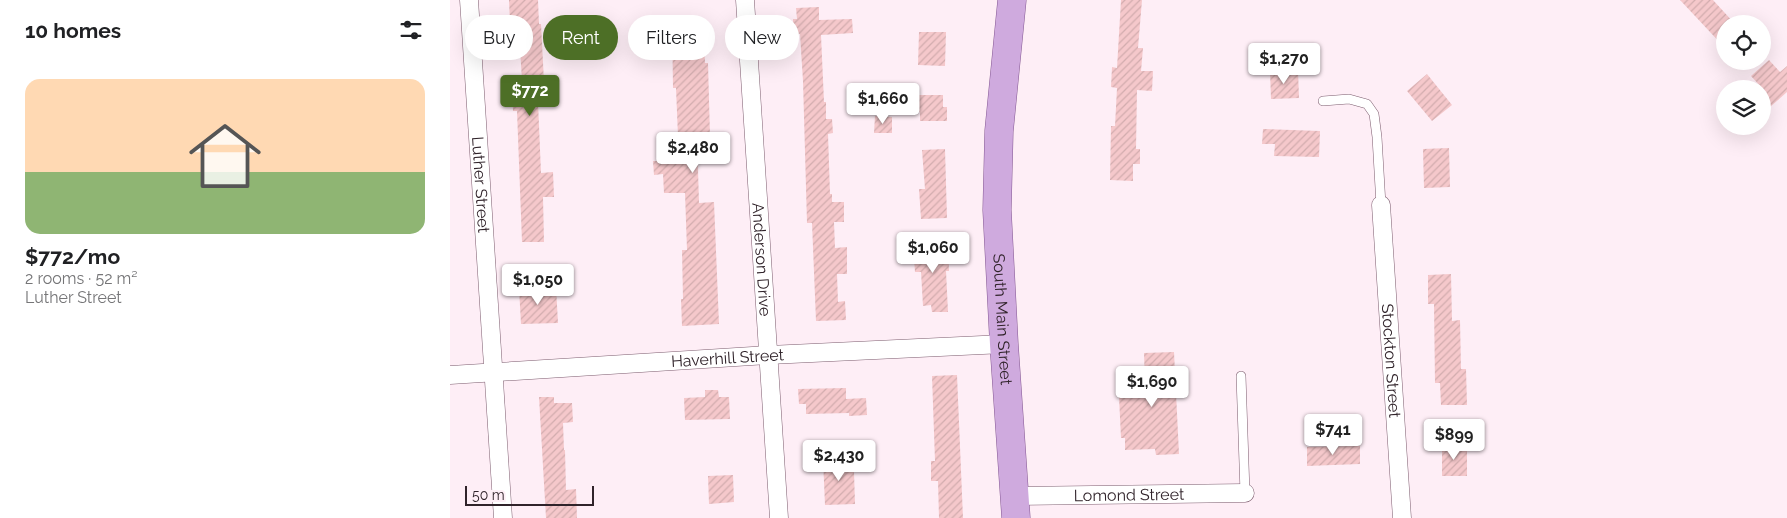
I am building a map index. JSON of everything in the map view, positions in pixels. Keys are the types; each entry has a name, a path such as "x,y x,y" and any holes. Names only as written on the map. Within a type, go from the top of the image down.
{"main road":[{"name":"South Main Street","path":"1012,0 1001,111 997,210 1015,507"}],"street":[{"name":"Luther Street","path":"469,0 503,518"},
{"name":"Anderson Drive","path":"745,0 779,518"},
{"name":"Stockton Street","path":"1381,205 1402,518"},
{"name":"Haverhill Street","path":"450,374 769,355 1004,344"},
{"name":"Lomond Street","path":"1015,507 1245,493"}],"lane":[{"path":"1323,100 1349,98 1367,104 1374,114 1381,205"},
{"path":"1241,376 1245,493"}],"building":[{"path":"509,0 538,0 545,101 538,102 541,173 553,172 554,197 543,197 544,242 522,242 517,111 513,111 512,88 520,88 520,80 522,80 521,60 533,60 533,15 510,15"},
{"path":"1121,0 1142,0 1138,48 1143,48 1141,71 1153,71 1152,91 1137,90 1136,149 1140,149 1140,164 1133,164 1133,181 1110,180 1111,126 1115,126 1117,88 1111,87 1112,67 1117,68"},
{"path":"1680,0 1713,0 1727,15 1716,15 1716,38"},
{"path":"819,7 819,20 852,19 853,33 821,35 826,119 832,119 833,133 828,134 830,194 832,194 832,202 844,202 844,222 834,222 835,248 847,247 847,274 837,274 838,302 845,301 846,320 816,321 812,223 807,223 803,81 799,15 797,15 796,8"},
{"path":"919,32 946,32 945,66 918,65"},
{"path":"673,60 705,60 705,63 708,63 710,136 697,136 699,203 714,202 719,324 682,326 682,250 687,250 685,193 664,193 663,174 654,175 653,161 679,161 676,88 673,88"},
{"path":"1771,62 1780,72 1787,66 1787,92 1771,106 1771,80 1755,80 1751,76 1758,70 1771,70"},
{"path":"1298,70 1299,98 1271,99 1270,71"},
{"path":"1427,74 1452,105 1432,121 1407,91"},
{"path":"914,95 943,95 943,107 947,107 947,121 920,121 920,112 914,112"},
{"path":"875,116 892,117 892,133 874,133"},
{"path":"1263,129 1320,131 1319,157 1274,156 1275,144 1262,144"},
{"path":"1449,148 1450,187 1424,188 1423,149"},
{"path":"945,149 947,218 921,219 919,189 925,189 922,150"},
{"path":"948,242 949,271 946,271 948,312 932,312 931,305 923,306 921,272 915,272 913,244"},
{"path":"1451,274 1452,321 1460,320 1461,369 1466,369 1467,405 1441,405 1440,383 1435,383 1434,304 1428,304 1428,275"},
{"path":"556,287 558,323 521,324 519,288"},
{"path":"1174,352 1179,454 1156,455 1155,449 1125,450 1125,438 1121,438 1119,397 1122,397 1121,385 1145,384 1144,353"},
{"path":"957,375 963,518 939,518 938,481 931,481 931,461 935,461 932,376"},
{"path":"846,388 846,399 866,398 867,415 849,416 849,413 806,414 806,404 799,404 798,389"},
{"path":"705,390 718,390 719,397 729,397 730,419 685,420 684,398 705,397"},
{"path":"539,397 554,397 554,403 572,403 573,422 563,423 564,450 566,490 576,489 577,518 546,518"},
{"path":"1360,446 1360,464 1307,466 1307,447"},
{"path":"1442,446 1467,447 1467,476 1442,476"},
{"path":"849,458 849,472 854,472 855,504 825,505 823,459"},
{"path":"733,475 734,502 709,504 708,476"}]}
